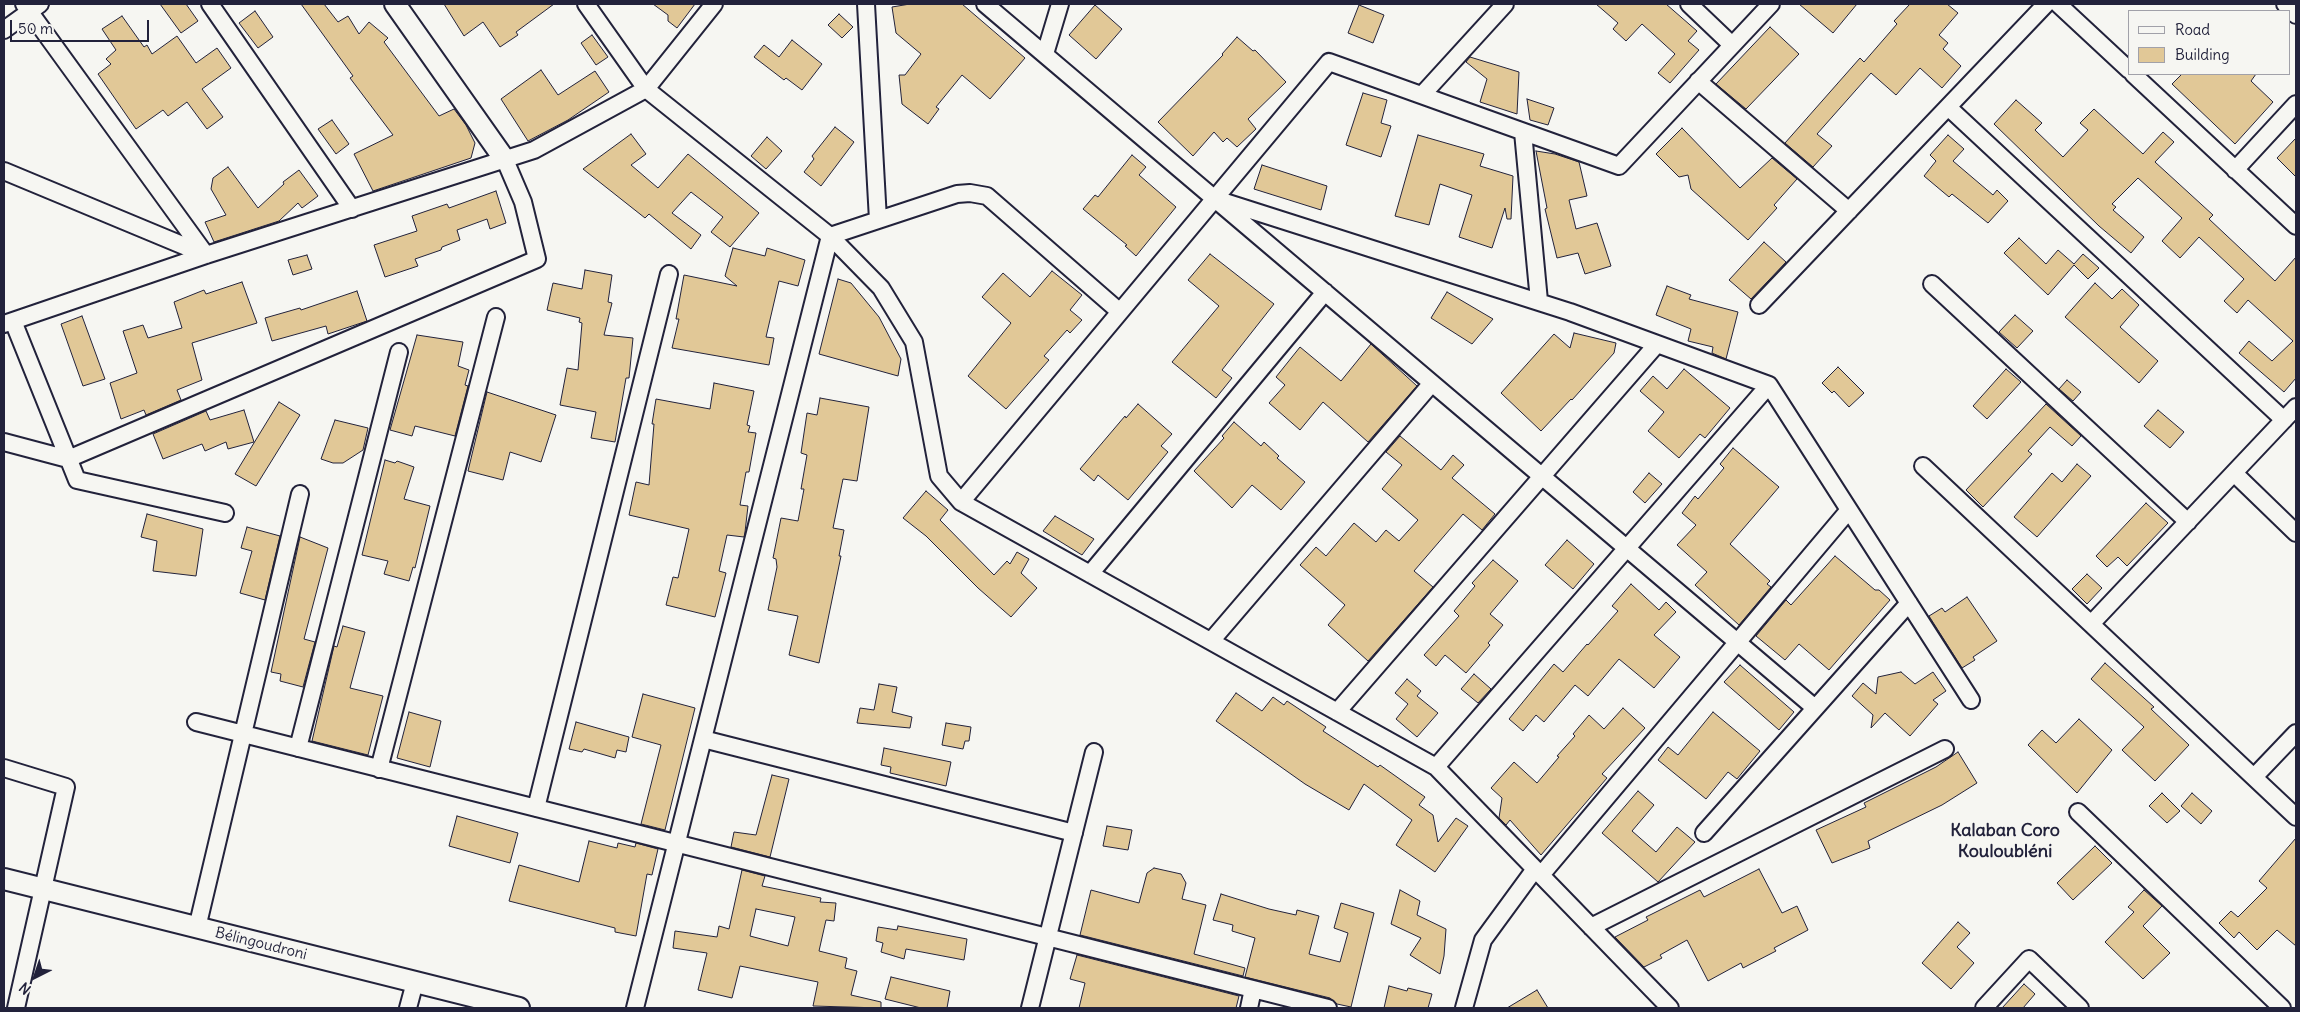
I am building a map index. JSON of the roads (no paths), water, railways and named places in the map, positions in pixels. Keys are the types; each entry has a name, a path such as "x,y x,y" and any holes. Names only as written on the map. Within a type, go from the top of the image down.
{"street":[{"path":"210,4 352,208"},
{"path":"4,444 68,459 537,259 524,202 505,160 395,4"},
{"path":"586,4 646,89 830,236 880,288 914,342 939,476 961,502 1436,767 1670,1008"},
{"path":"225,513 77,480 8,322 206,255 534,150 646,89 714,4"},
{"path":"866,4 878,220"},
{"path":"986,4 1815,708"},
{"path":"1045,54 1060,4"},
{"path":"1422,95 1506,4"},
{"path":"1689,4 1732,45"},
{"path":"961,502 1329,62 1619,166 1771,4"},
{"path":"1759,305 2046,4"},
{"path":"2058,4 2128,69"},
{"path":"2285,4 2296,15"},
{"path":"4,30 31,6 206,255"},
{"path":"2134,75 2296,226"},
{"path":"1698,81 1849,211"},
{"path":"2236,170 2296,104"},
{"path":"1948,107 2284,420"},
{"path":"1523,132 1538,302"},
{"path":"4,171 206,255"},
{"path":"830,236 957,194 970,193 987,196 1120,312"},
{"path":"1215,199 1538,302 1769,385 1971,700"},
{"path":"635,1008 830,236"},
{"path":"536,808 669,274"},
{"path":"1932,284 2188,522"},
{"path":"1090,574 1325,292"},
{"path":"379,768 496,317"},
{"path":"1337,712 1657,344"},
{"path":"298,748 399,352"},
{"path":"1211,641 1432,383"},
{"path":"1436,767 1769,385"},
{"path":"2091,624 2296,407"},
{"path":"1923,466 2296,817"},
{"path":"2234,473 2296,533"},
{"path":"197,928 300,494"},
{"path":"1464,1008 1483,940 1538,872 1738,642 1849,510"},
{"path":"1704,833 1908,603"},
{"path":"196,722 1328,1008"},
{"path":"2254,777 2296,732"},
{"path":"703,739 1074,834"},
{"path":"1591,927 1945,749"},
{"path":"1030,1008 1094,752"},
{"path":"4,768 66,787 16,1008"},
{"path":"2078,812 2282,1008"},
{"name":"Bélingoudroni","path":"4,879 519,1008"},
{"path":"1984,1008 2029,959 2080,1008"},
{"path":"408,1008 415,982"},
{"path":"1249,1008 1253,990"}],"district":[{"name":"Kalaban Coro Kouloubléni","path":"2005,841"}]}
